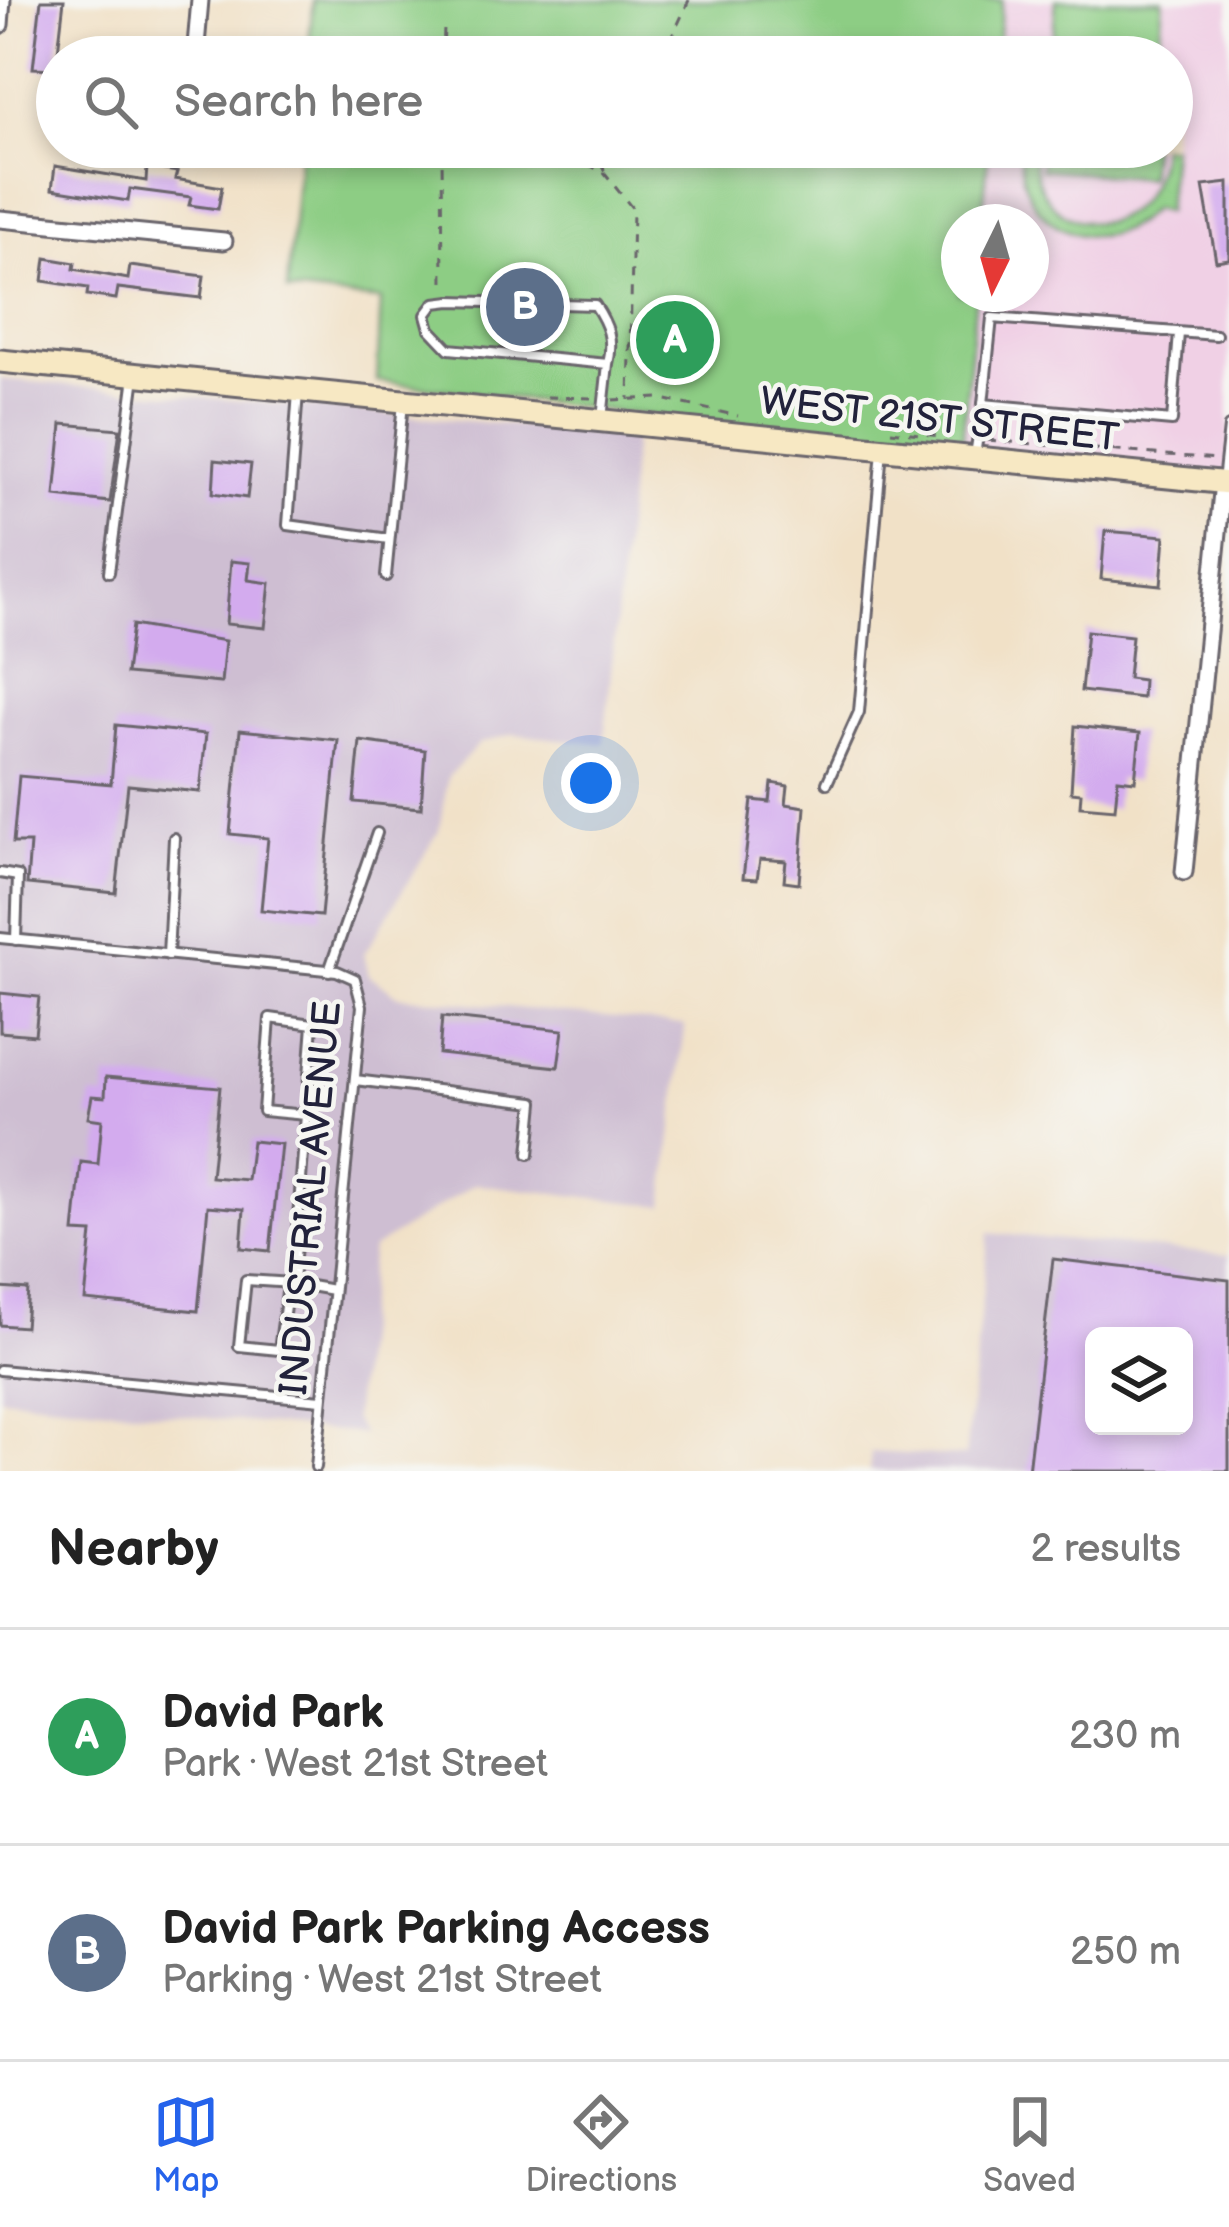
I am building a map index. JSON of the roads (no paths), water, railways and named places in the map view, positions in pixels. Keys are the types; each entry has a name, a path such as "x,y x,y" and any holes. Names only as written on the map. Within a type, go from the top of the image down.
{"street":[{"path":"0,26 2,0"},
{"path":"197,36 200,0"},
{"path":"0,219 224,241"},
{"name":"WEST 21ST STREET","path":"0,361 1226,483"},
{"path":"1184,872 1226,483"}],"lane":[{"path":"602,421 612,348 607,324 595,305 444,302 426,315 430,329 449,349 608,364"},
{"path":"975,458 992,317 1216,335"},
{"path":"983,404 1172,421 1179,333"},
{"path":"109,572 135,375"},
{"path":"298,391 288,525 389,539"},
{"path":"386,575 403,401"},
{"path":"1226,483 1229,427"},
{"path":"827,783 859,712 882,448"},
{"path":"1210,614 1229,616"},
{"path":"329,970 377,833"},
{"path":"168,955 174,838"},
{"path":"0,873 18,876 16,940"},
{"name":"INDUSTRIAL AVENUE","path":"0,938 329,970 355,979 359,992 355,1080 316,1467"},
{"path":"307,1115 263,1111 271,1018 313,1024 307,1115 293,1283 287,1292 279,1351 239,1346 246,1280 293,1283 333,1290"},
{"path":"355,1080 533,1102 529,1154"},
{"path":"0,1370 322,1400"}],"place":[{"name":"David Park Parking Access","path":"525,307"},
{"name":"David Park","path":"675,340"}]}
